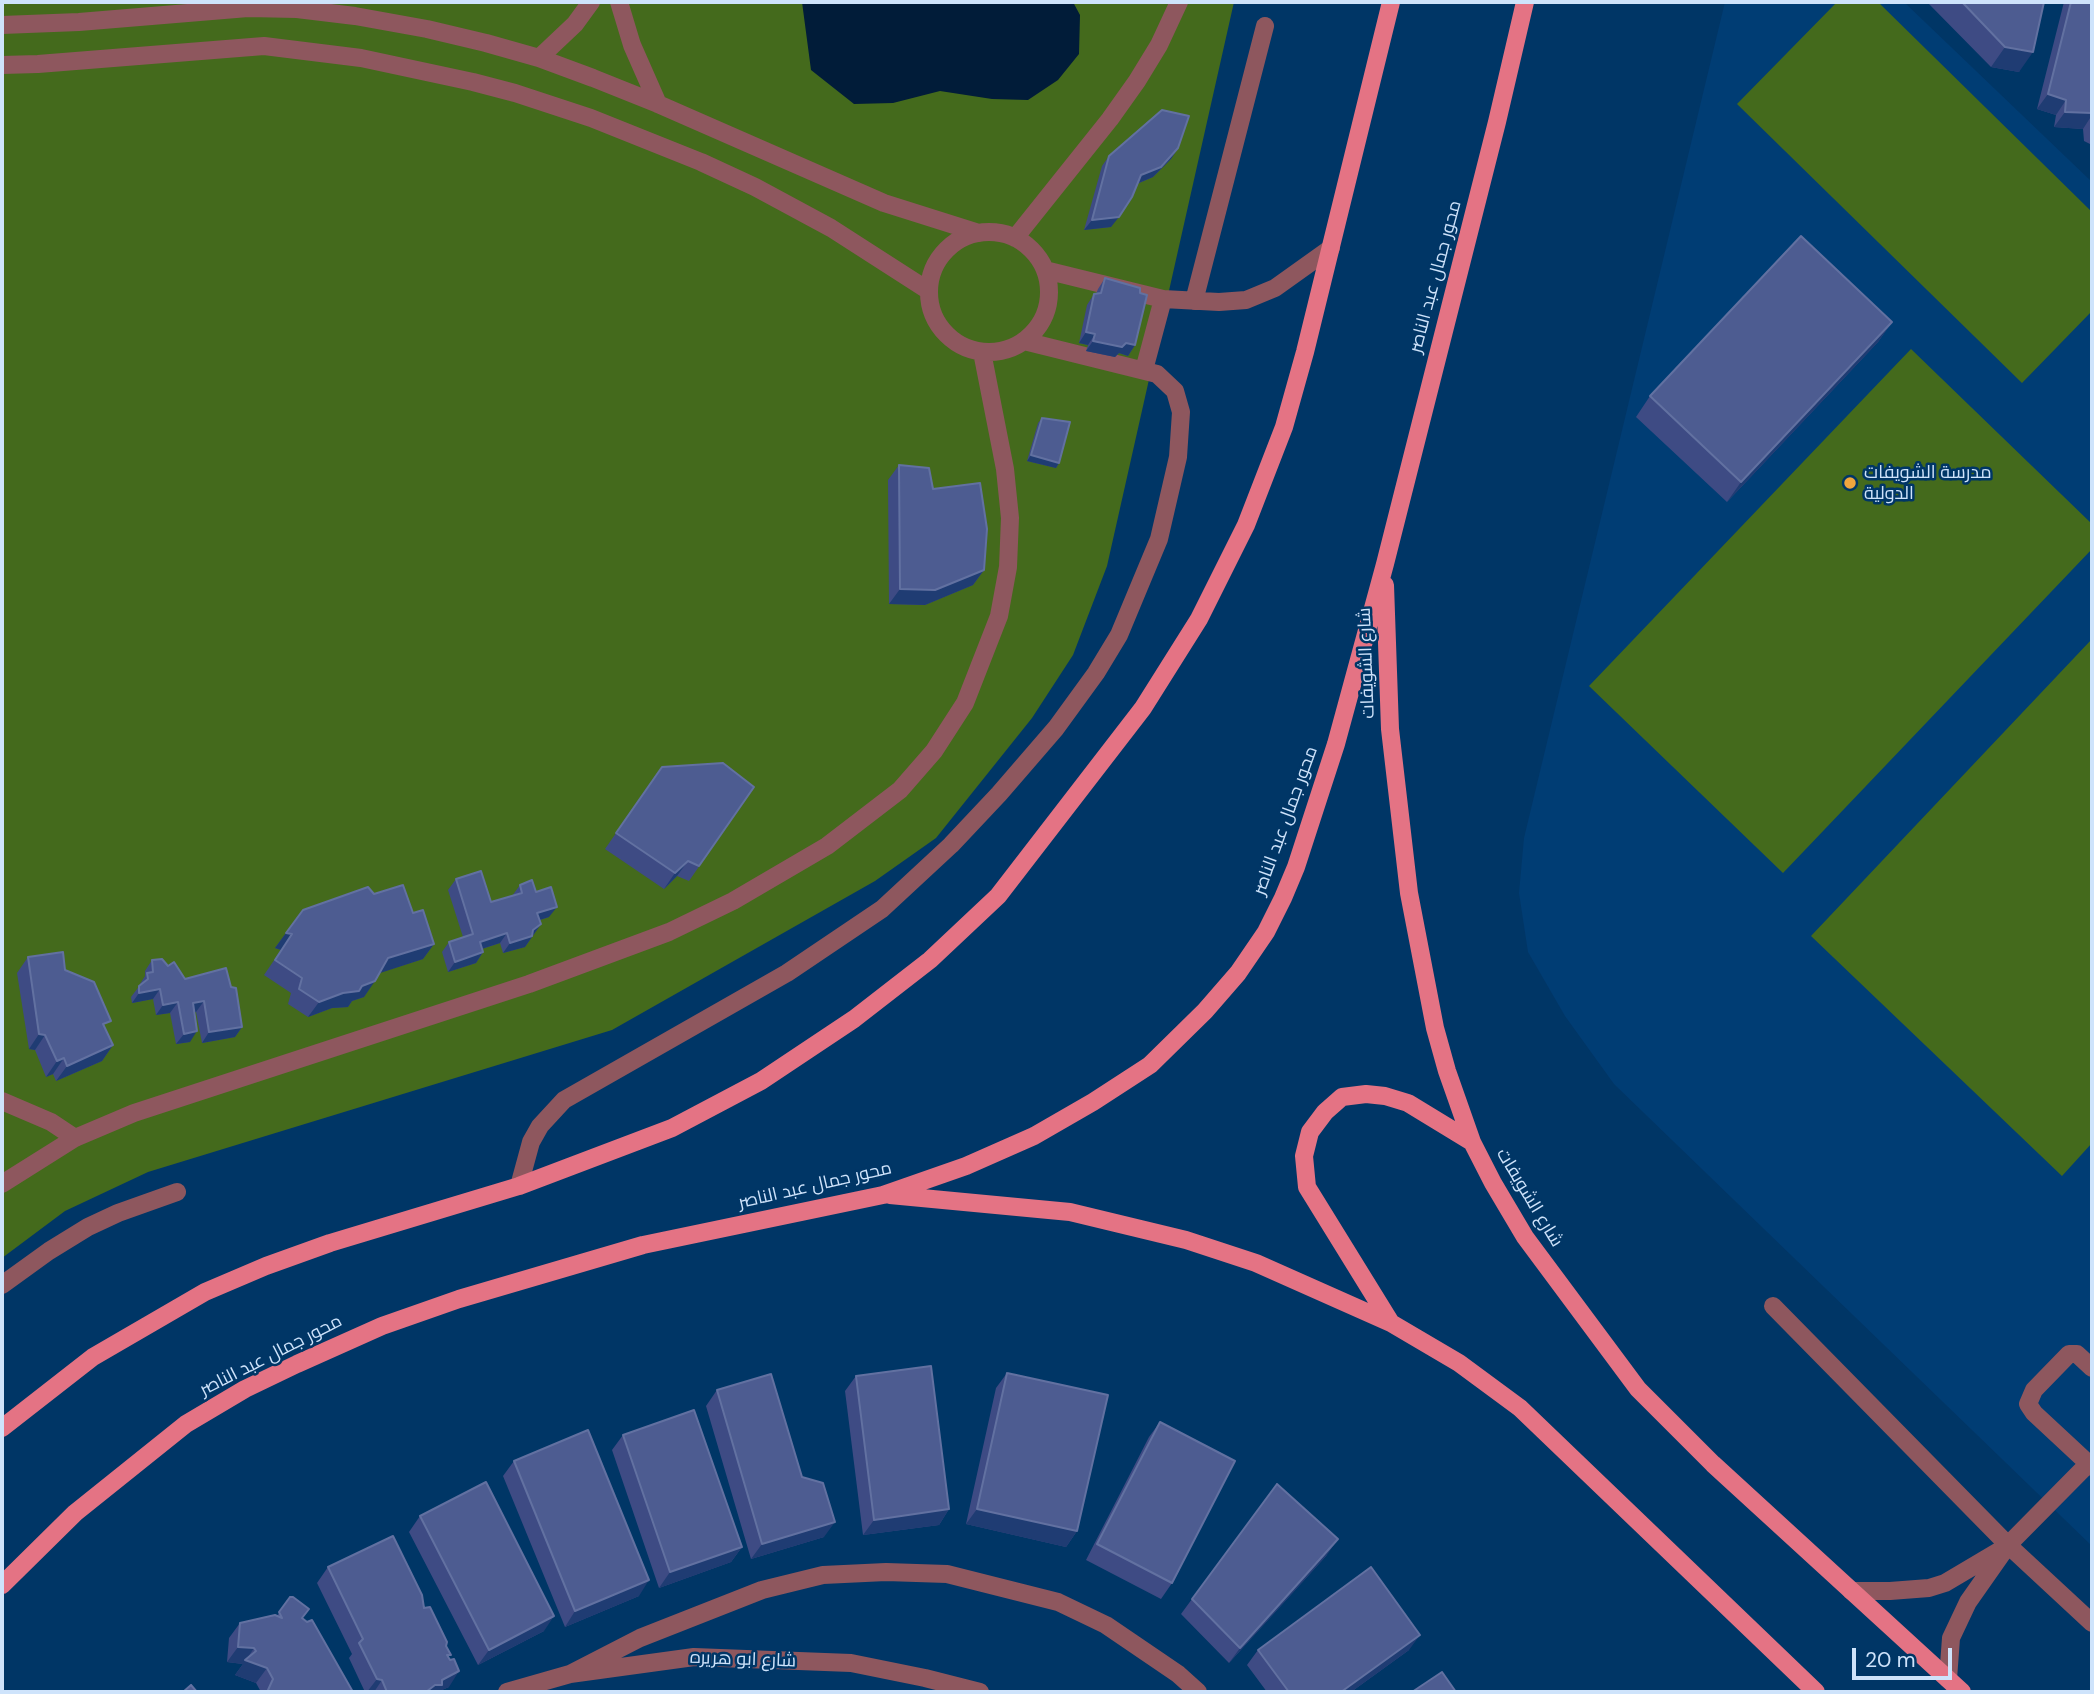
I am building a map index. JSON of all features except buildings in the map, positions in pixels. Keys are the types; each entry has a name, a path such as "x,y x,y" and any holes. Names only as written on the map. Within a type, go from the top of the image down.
{"main road":[{"path":"2,1428 93,1357 205,1292 265,1266 330,1243 519,1186 672,1128 761,1081 854,1019 930,960 999,896 1143,708 1199,619 1246,525 1284,427 1391,2"},
{"name":"محور جمال عبد الناصر","path":"2,1586 75,1513 186,1424 245,1390 382,1326 459,1299 643,1245 883,1195 966,1166 1034,1136 1093,1102 1150,1065 1196,1021 1238,973 1266,932 1296,867 1336,744 1385,564 1525,2"},
{"name":"شارع الشويفات","path":"1385,564 1391,729 1409,893 1436,1028 1447,1071 1472,1142 1525,1237 1638,1389 1713,1464 1962,1692"},
{"path":"1391,1323 1307,1188 1304,1156 1310,1132 1325,1112 1342,1097 1366,1094 1408,1103 1472,1142"},
{"path":"883,1195 1070,1212 1186,1240 1256,1263 1391,1323 1459,1363 1520,1408 1816,1692"}],"street":[{"path":"539,58 575,24 591,2"},
{"path":"619,2 632,45 658,104"},
{"path":"1015,238 1137,81 1159,45 1179,2"},
{"path":"2,25 79,22 297,5 428,29 539,58 658,104 884,203 979,233"},
{"path":"1194,301 1265,26"},
{"path":"2,65 264,46 361,58 473,82 591,118 701,162 831,228 929,291"},
{"path":"998,232 1015,238 1028,246 1045,270 1049,290 1047,309 1038,327 1011,349 982,352 965,347 950,338 939,325 932,309 929,291 933,271 944,253 960,240 979,233 998,232"},
{"path":"1045,270 1163,299 1246,300 1275,288 1331,248"},
{"path":"1144,370 1163,299"},
{"path":"519,1186 531,1142 540,1126 564,1100 788,974 882,909 980,814 1056,728 1096,673 1119,635 1151,561 1165,518 1178,457 1181,412 1175,391 1157,374 1024,341"},
{"path":"2,1185 75,1138 134,1113 528,984 668,932 733,901 827,846 900,790 934,751 965,703 999,615 1008,567 1010,518 1004,469 982,352"},
{"path":"2,1101 51,1122 75,1138"},
{"path":"2,1285 88,1227 177,1192"},
{"path":"1773,1306 2008,1545 2092,1623"},
{"path":"1948,1679 1949,1654 1955,1631 1968,1602 2008,1545 2090,1465 2034,1413 2028,1404 2034,1390 2069,1354 2077,1354 2092,1368"},
{"path":"1851,1591 1929,1588 1964,1573 2008,1545"},
{"path":"570,1674 640,1637 762,1590 823,1575 886,1572 947,1574 1058,1602 1106,1625 1178,1674 1198,1692"},
{"name":"شارع ابو هريره","path":"507,1692 570,1674 694,1657 851,1663 980,1692"}],"shaded area":[{"path":"802,2 1073,2 1080,15 1079,54 1058,80 1028,100 992,99 940,91 893,103 854,104 811,70"},
{"name":"مدرسة الشويفات الدولية","path":"1725,2 1904,2 2092,182 2092,1546 1614,1084 1565,1016 1528,952 1519,893 1524,838"}],"green space":[{"path":"2,2 1234,2 1107,566 1073,655 1032,718 936,838 875,881 612,1030 148,1172 65,1211 2,1258"},
{"path":"1837,2 1878,2 2092,212 2092,311 2022,383 1737,104"},
{"path":"1911,349 2092,524 2092,549 1783,873 1589,686"},
{"path":"2092,639 2092,1143 2062,1176 1811,936"}],"place":[{"name":"مدرسة الشويفات الدولية","path":"1850,483"}]}
